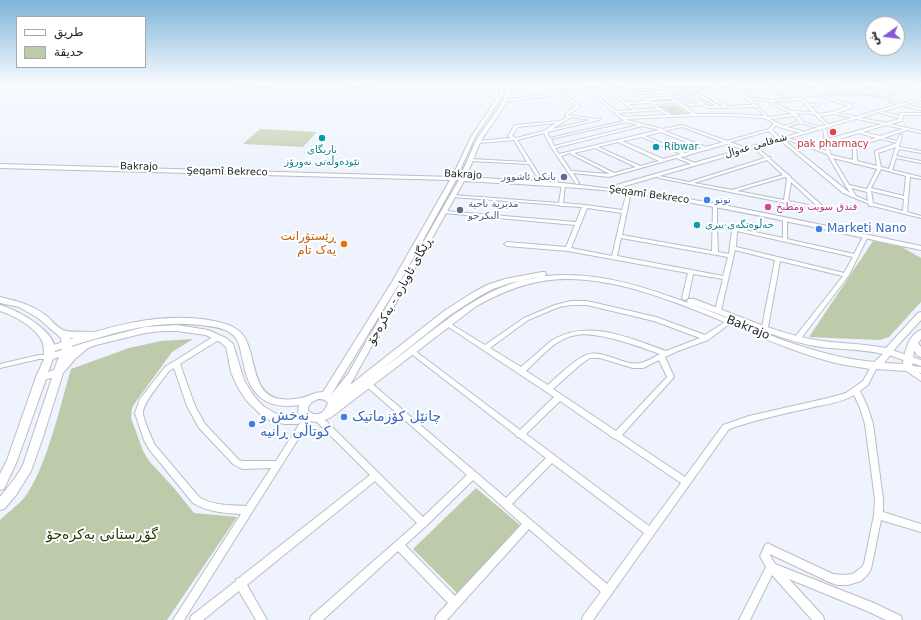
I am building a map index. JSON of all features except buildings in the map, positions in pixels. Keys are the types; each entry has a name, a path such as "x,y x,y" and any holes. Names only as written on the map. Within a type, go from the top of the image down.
{"main road":[{"name":"ڕێگای ئاوبارە - بەکرەجۆ","path":"330,400 419,241 473,137 490,112"},
{"name":"ڕێگای ئاوبارە - بەکرەجۆ","path":"330,400 351,376 454,196 464,177 478,142 497,112"},
{"name":"شەقامی عەواڵ","path":"618,189 757,149 875,112"},
{"name":"شەقامی عەواڵ","path":"856,118 881,112"},
{"name":"شەقامی عەواڵ","path":"618,189 694,164 745,149 783,140 801,132 825,127"},
{"name":"Şeqamî Bekreco","path":"0,165 454,176"},
{"name":"Bakrajo","path":"454,176 540,179 636,191 650,191 760,210 921,243"},
{"name":"Şeqamî Bekreco","path":"464,177 618,189 629,192 636,191 785,219 921,248"},
{"path":"638,183 640,187 650,191"},
{"path":"419,241 427,242"},
{"path":"903,244 921,254"},
{"path":"0,300 16,303 32,310 62,333 95,339 145,330 169,328 197,330 218,337 230,346 239,381 245,391 259,407 276,419 287,420 313,418 329,413 330,400 457,306 479,293 500,284 530,276 563,272 591,272 618,276 649,285 797,339 810,342 876,348 889,352"},
{"name":"Bakrajo","path":"329,413 466,310 496,293 522,284 554,278 591,277 646,289 811,352 840,361 874,367 907,368"},
{"path":"457,306 466,310"},
{"path":"0,308 14,313 28,322 48,341 41,377 12,461 0,485"},
{"path":"874,367 921,315"},
{"path":"46,354 95,339 169,320 196,321 228,328 240,337 251,376 266,396 278,403 307,401 317,396 330,400"},
{"path":"0,506 17,484 28,465 57,373 67,347 62,333"},
{"path":"918,338 921,354"},
{"path":"907,368 908,358 918,338"},
{"path":"41,377 57,373 72,357 95,339"},
{"path":"810,342 811,352"},
{"path":"307,401 303,413 313,418"}],"street":[{"path":"478,142 515,139 598,119 566,115 570,112"},
{"path":"616,112 625,120 662,131 707,149"},
{"path":"664,112 670,116"},
{"path":"692,112 696,115"},
{"path":"726,112 730,115"},
{"path":"736,112 740,115"},
{"path":"760,112 775,124 801,132"},
{"path":"793,112 817,114 834,112"},
{"path":"793,112 801,121 799,122"},
{"path":"826,112 921,132"},
{"path":"881,112 901,117"},
{"path":"817,114 825,127 829,155 855,198"},
{"path":"826,141 901,120 901,114 921,114"},
{"path":"548,139 625,120 696,115 740,115 765,117 797,115"},
{"path":"545,132 570,116"},
{"path":"540,179 515,139 510,136 516,126 560,122"},
{"path":"783,127 799,122 825,127"},
{"path":"890,122 921,132"},
{"path":"570,172 609,176 677,158 770,130 775,124"},
{"path":"552,147 643,125"},
{"path":"559,155 682,126 745,149"},
{"path":"856,163 854,146 906,129"},
{"path":"770,130 845,192 855,198 871,205 921,217"},
{"path":"545,132 552,147 577,183"},
{"path":"858,132 880,137 898,145 921,152"},
{"path":"920,138 919,135 921,132"},
{"path":"602,135 663,161"},
{"path":"641,135 686,155"},
{"path":"890,171 901,136"},
{"path":"783,140 856,163 921,178"},
{"path":"871,205 869,190 879,169 876,152 898,145"},
{"path":"596,147 639,167"},
{"path":"659,177 823,209 769,158 757,149"},
{"path":"572,153 614,174"},
{"path":"894,157 921,162"},
{"path":"677,158 694,164"},
{"path":"690,183 769,158"},
{"path":"471,160 530,164"},
{"path":"905,213 908,175"},
{"path":"731,191 788,176"},
{"path":"786,202 788,176"},
{"path":"561,205 563,185"},
{"path":"848,186 906,198"},
{"path":"614,257 629,192"},
{"path":"454,196 585,206 624,212"},
{"path":"568,249 585,206"},
{"path":"715,206 715,253"},
{"path":"444,212 578,224"},
{"path":"785,219 785,241"},
{"path":"716,225 855,256"},
{"path":"718,310 733,248 735,229"},
{"path":"620,236 731,256"},
{"path":"797,339 846,275 866,236"},
{"path":"507,244 568,249 725,278"},
{"path":"733,248 846,275"},
{"path":"765,327 778,259"},
{"path":"685,298 691,272"},
{"path":"485,348 526,319 557,306 571,303 587,303 656,318 706,338"},
{"path":"548,389 579,362 589,356 600,356 637,366 645,365 664,355 706,338 730,321"},
{"path":"447,324 521,371 686,482"},
{"path":"521,371 553,342 576,332 600,333 664,355"},
{"path":"218,337 176,362 162,374 140,405 139,412 148,440 196,500 201,504 213,507 249,510"},
{"path":"412,352 650,532"},
{"path":"889,352 921,363"},
{"path":"0,366 46,354"},
{"path":"616,436 671,377 664,355"},
{"path":"176,362 191,406 202,426 236,462 242,465 278,464"},
{"path":"587,620 726,427 749,419 839,399 856,391 866,383 874,367"},
{"path":"907,368 921,378"},
{"name":"Bakrajo","path":"907,368 921,370"},
{"path":"368,384 607,591"},
{"path":"819,620 771,567 766,556 768,548 832,578 847,580 860,576 865,572 868,566 878,515 879,499 869,424 864,408 856,391"},
{"path":"520,434 559,397"},
{"path":"178,620 278,464 313,418 423,523"},
{"path":"506,504 552,458"},
{"path":"315,620 423,523 472,475"},
{"path":"195,620 375,476"},
{"path":"878,515 921,528"},
{"path":"440,620 529,524"},
{"path":"399,545 455,603"},
{"path":"744,620 771,567"},
{"path":"771,567 870,607 897,620"},
{"path":"240,583 262,620"}],"green space":[{"path":"668,112 686,112 689,114 672,115"},
{"path":"260,129 317,132 303,147 243,144"},
{"path":"873,241 902,247 921,258 921,302 889,337 880,340 809,337"},
{"name":"گۆڕستانی بەکرەجۆ","path":"193,339 172,352 135,403 132,408 131,418 143,451 149,461 174,488 194,513 237,517 167,620 0,620 0,520 24,498 34,481 53,433 71,369 129,348 161,341"},
{"path":"476,488 520,525 458,594 413,549"}],"place":[{"name":"pak pharmacy","path":"833,132"},
{"name":"یاریگای نێودەوڵەتی نەورۆز","path":"322,138"},
{"name":"Ribwar","path":"656,147"},
{"name":"بانکی ئاشوور","path":"564,177"},
{"name":"توتو","path":"707,200"},
{"name":"فندق سويت ومطبخ","path":"768,207"},
{"name":"مدیریة ناحية البكرجو","path":"460,210"},
{"name":"خەڵوەتگەی پیری","path":"697,225"},
{"name":"Marketi Nano","path":"819,229"},
{"name":"ڕێستۆرانت یەک تام","path":"344,244"},
{"name":"چانێل کۆزماتیک","path":"344,417"},
{"name":"نەخش و کوتاڵی ڕانیە","path":"252,424"}]}
